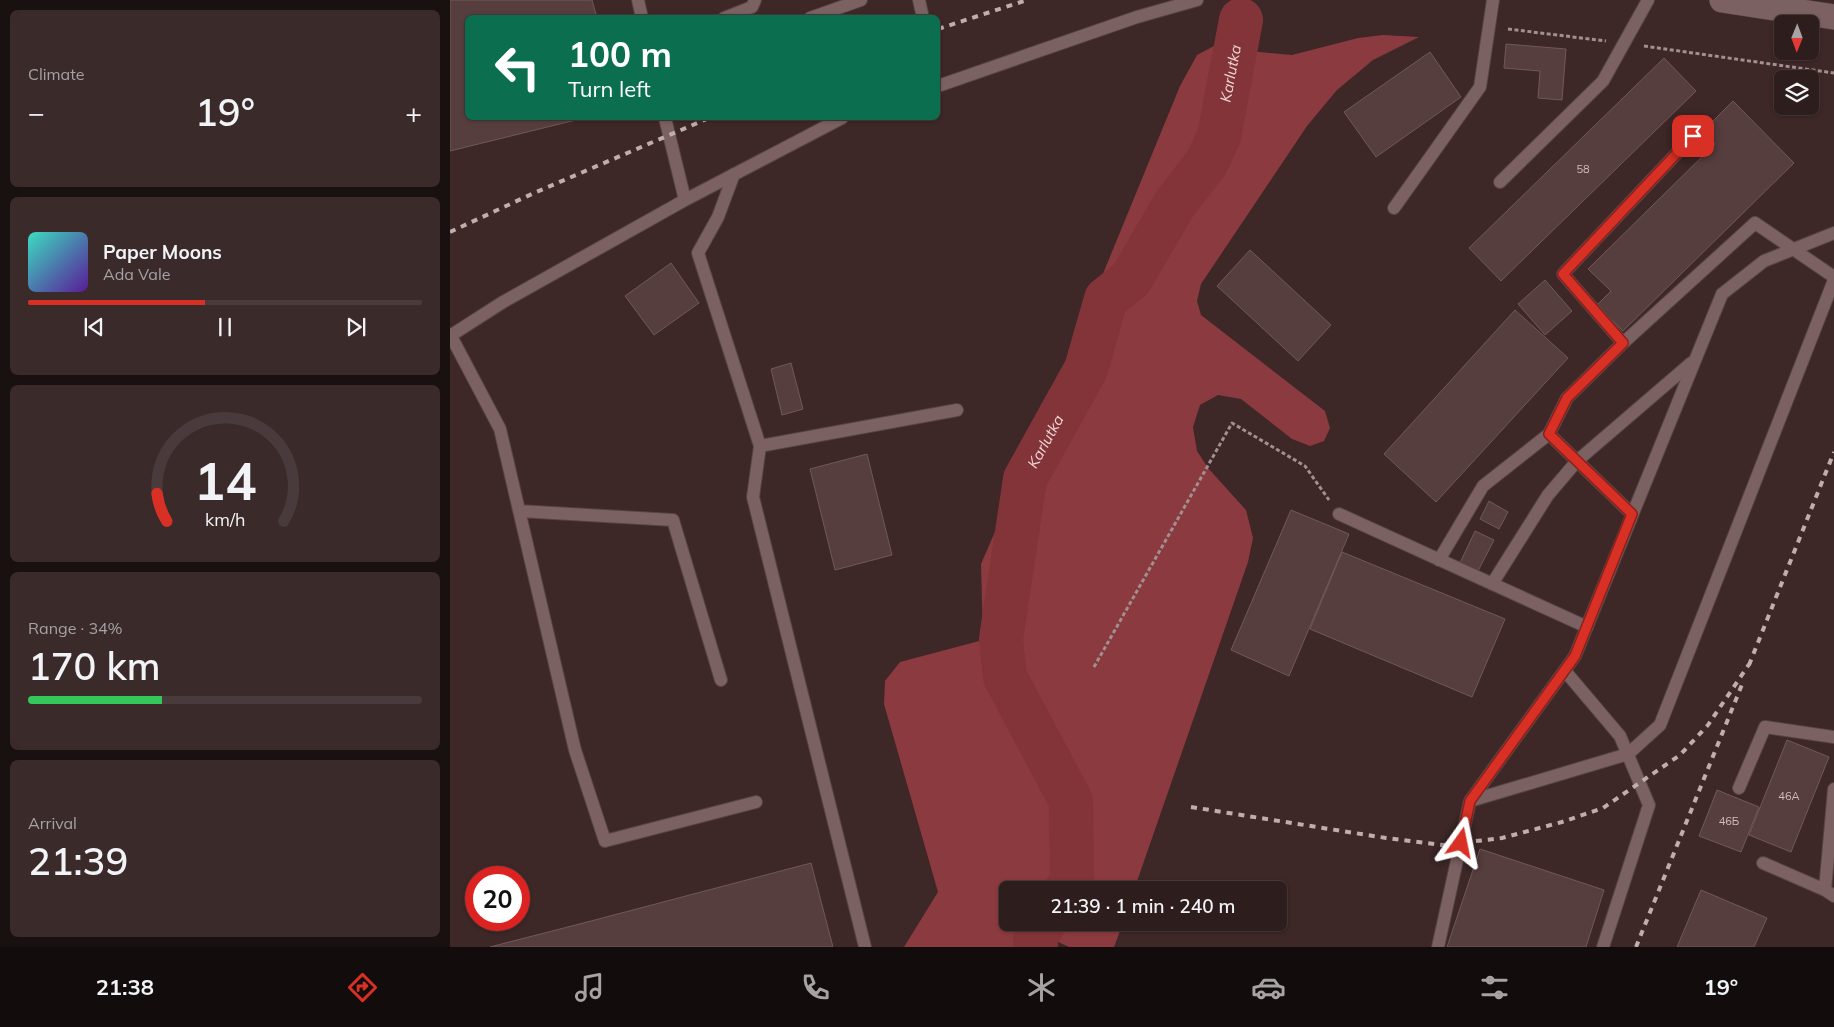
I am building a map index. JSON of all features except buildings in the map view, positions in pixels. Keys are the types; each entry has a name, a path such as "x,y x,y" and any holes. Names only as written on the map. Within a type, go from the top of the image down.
{"street":[{"path":"1722,0 1834,17"}],"lane":[{"path":"638,0 641,15"},
{"path":"732,15 752,7 755,0"},
{"path":"818,15 861,0"},
{"path":"919,0 922,15"},
{"path":"940,85 1137,17 1197,0"},
{"path":"1394,208 1480,87 1492,0"},
{"path":"1500,182 1603,81 1648,0"},
{"path":"665,120 685,200"},
{"path":"756,802 605,840 575,750 500,430 450,336 503,302 685,200 838,120"},
{"path":"1623,343 1563,274 1693,136"},
{"path":"734,174 718,218 698,253 760,446 753,497 865,947"},
{"path":"1439,560 1483,486 1549,434 1567,398 1623,343 1755,223 1794,248 1834,279 1660,725 1628,754 1470,801"},
{"path":"1438,947 1470,801 1575,656 1722,294 1764,261 1834,233"},
{"path":"1492,584 1548,495 1577,461 1694,361"},
{"path":"760,446 957,410"},
{"path":"1549,434 1632,514"},
{"path":"519,511 673,520 721,680"},
{"path":"1339,514 1587,627"},
{"path":"1565,671 1620,736 1649,805 1603,947"},
{"path":"1739,788 1765,727 1834,737"},
{"path":"1763,863 1830,893 1834,789"}],"path":[{"path":"1489,27 1624,43 1834,73"},
{"path":"1094,667 1232,423 1305,466 1339,514"}],"shaded area":[{"path":"1383,35 1419,37 1373,60 1337,90 1307,126 1201,284 1197,301 1201,315 1325,411 1330,428 1324,441 1310,446 1292,439 1241,399 1218,395 1200,405 1193,427 1197,451 1208,468 1246,510 1253,538 1248,562 1137,881 999,881 999,931 1120,931 1114,947 1069,947 1056,941 1057,947 904,947 938,892 884,704 885,681 900,662 983,640 981,564 1034,442 1180,86 1197,55 1214,46 1236,47 1259,52 1292,55 1358,38"}],"waterway":[{"name":"Karlutka","path":"1072,881 1071,801 1005,677 1001,639 1025,479 1086,369 1106,299 1131,279 1174,205 1207,162 1219,136 1241,20"},
{"name":"Karlutka","path":"1036,947 1035,938 1039,931"}],"railway":[{"path":"940,28 1027,0"},
{"path":"450,232 534,193 704,120"},
{"path":"1749,665 1834,452"},
{"path":"1191,807 1386,838 1443,845 1502,838 1562,822 1603,808 1680,755 1708,725 1752,660"},
{"path":"1636,947 1743,682"}],"route":[{"path":"1461,843 1470,801 1575,656 1632,514 1549,434 1567,398 1623,343 1563,274 1693,136"}]}
